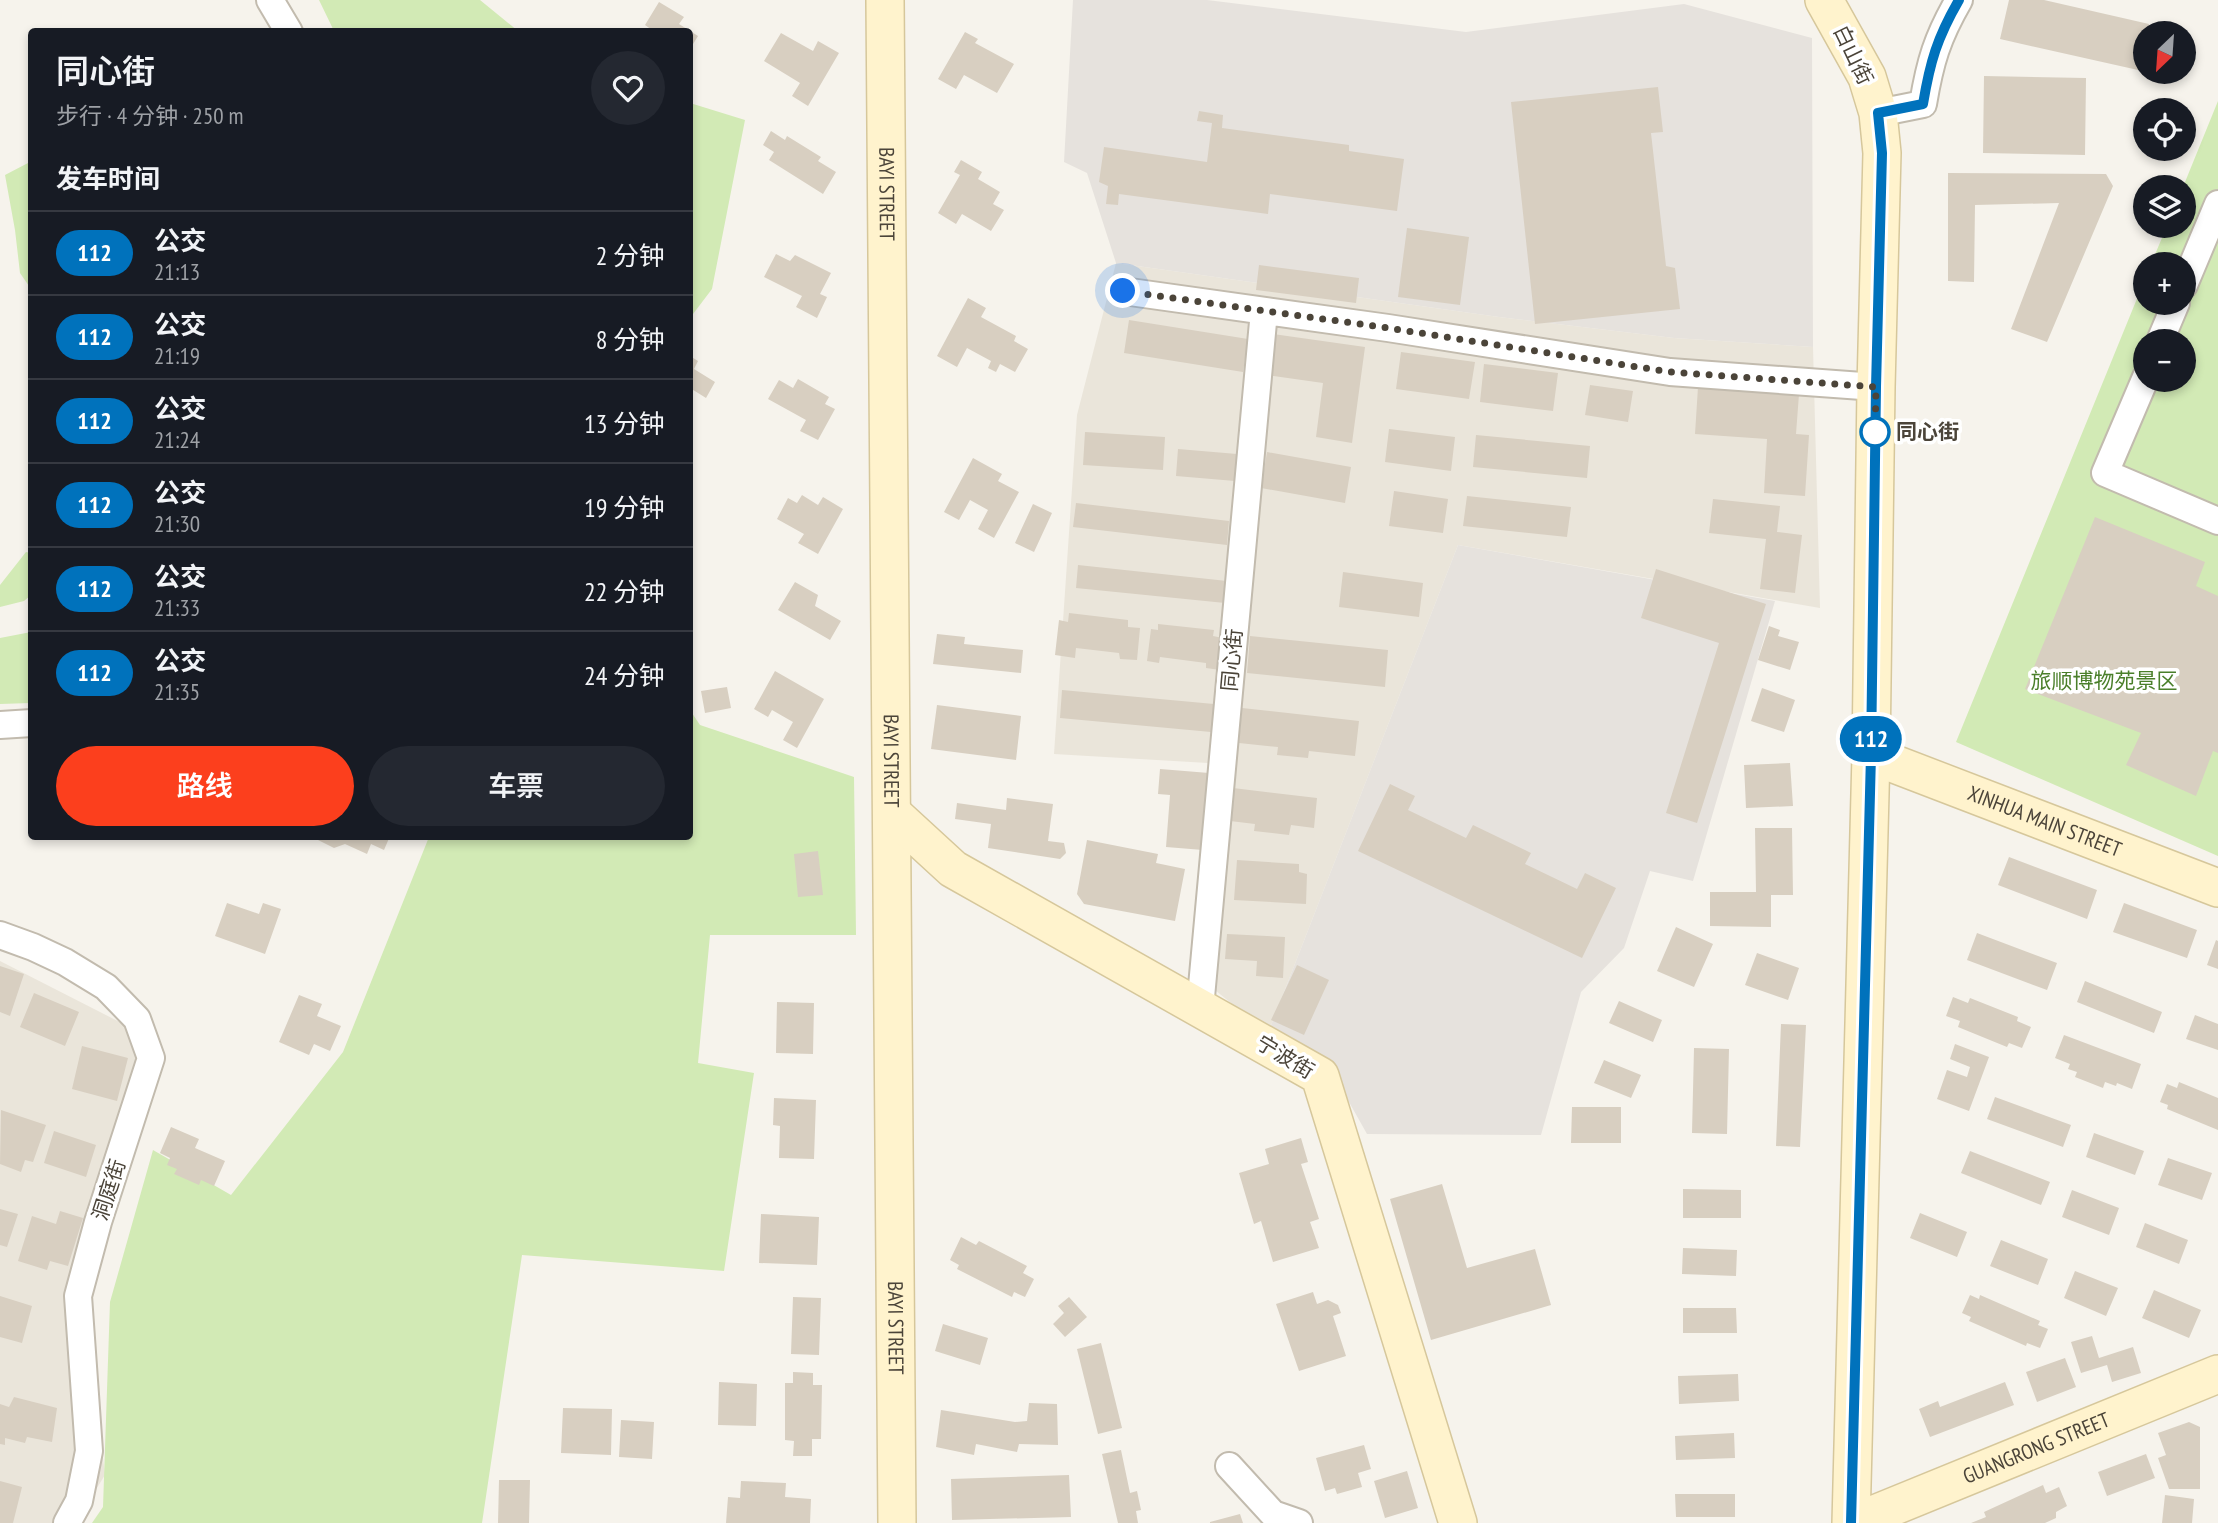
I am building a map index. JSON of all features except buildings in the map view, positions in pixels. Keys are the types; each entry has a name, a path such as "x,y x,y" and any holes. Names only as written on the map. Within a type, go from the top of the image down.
{"street":[{"path":"270,0 287,28"},
{"name":"BAYI STREET","path":"884,0 897,1523"},
{"name":"白山街","path":"1824,0 1867,76 1878,113 1882,153 1871,755 1852,1523"},
{"path":"1878,113 1923,104 1930,62 1942,29 1959,0"},
{"path":"2196,256 2218,204"},
{"path":"1123,291 1670,372 1876,387"},
{"name":"同心街","path":"1200,1008 1264,311"},
{"path":"2140,392 2105,473 2218,521"},
{"path":"0,725 28,723"},
{"name":"XINHUA MAIN STREET","path":"1871,755 2218,888"},
{"name":"宁波街","path":"892,813 953,869 1320,1076 1458,1523"},
{"name":"洞庭街","path":"0,936 65,962 106,987 137,1019 151,1058 98,1222 78,1296 89,1451 79,1501 66,1523"},
{"name":"GUANGRONG STREET","path":"1852,1523 2218,1374"},
{"path":"1229,1466 1273,1514 1299,1523"}],"shaded area":[{"path":"1073,0 1207,0 1466,32 1684,4 1812,38 1813,347 1674,338 1499,317 1116,263 1087,173 1064,162"},
{"path":"1116,263 1499,317 1674,338 1813,347 1820,608 1458,545 1268,1033 1189,969 1208,763 1054,754 1077,415"},
{"path":"1458,545 1775,601 1693,881 1650,871 1624,948 1581,992 1541,1135 1367,1134 1326,1061 1268,1033"},
{"path":"0,961 149,1037 80,1265 105,1475 75,1523 0,1523"}],"green space":[{"path":"319,0 480,0 514,28 333,28"},
{"name":"旅顺博物苑景区","path":"2218,101 2218,856 1956,742 2133,308 2133,315 2196,315 2196,252 2156,252 2162,238 2196,238 2196,175 2188,175 2196,161"},
{"path":"693,104 745,120 712,289 693,314"},
{"path":"28,163 28,285 20,273 5,175"},
{"path":"28,552 28,598 0,607 0,585"},
{"path":"28,633 28,703 0,704 0,638"},
{"path":"693,714 700,725 854,777 856,935 710,935 698,1063 754,1073 724,1271 522,1255 482,1523 92,1523 103,1507 110,1302 153,1150 231,1195 343,1052 428,840 693,840"}],"bus line":[{"name":"112","path":"1851,1523 1871,755 1882,153 1878,113 1923,104 1930,62 1942,29 1959,0"}],"place":[{"name":"同心街","path":"1875,432"}],"route":[{"path":"1123,291 1388,328 1670,372 1876,387 1875,440 1875,432"}]}
